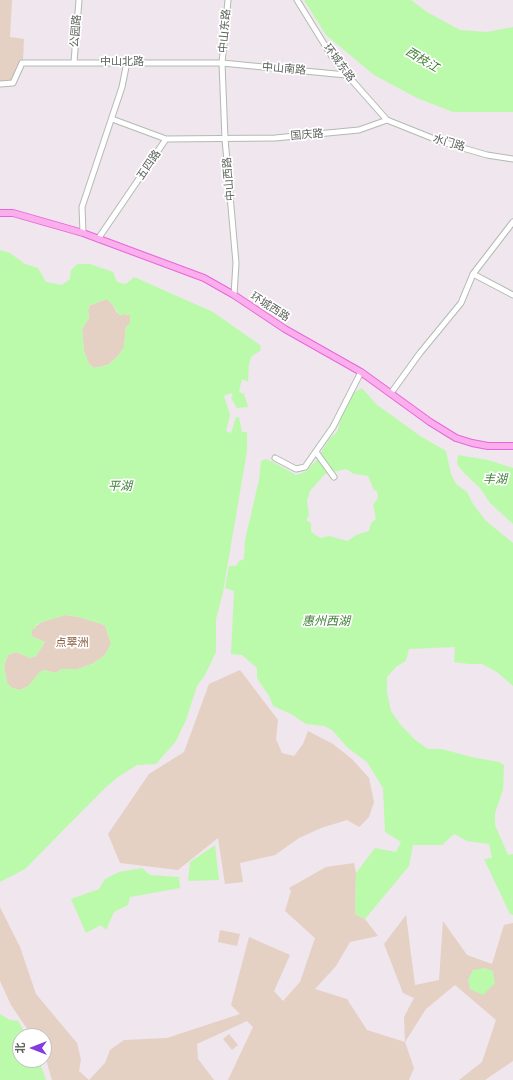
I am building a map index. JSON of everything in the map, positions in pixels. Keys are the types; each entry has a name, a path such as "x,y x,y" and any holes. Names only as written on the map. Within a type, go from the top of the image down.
{"main road":[{"name":"环城西路","path":"0,213 13,213 83,232 98,239 204,278 234,295 285,329 360,372 430,422 456,438 482,445 513,446"}],"street":[{"name":"公园路","path":"74,62 79,0"},
{"name":"中山东路","path":"222,63 228,0"},
{"name":"环城东路","path":"297,0 334,60 387,120"},
{"path":"83,232 82,207 122,87 127,62"},
{"name":"中山北路","path":"0,84 13,82 22,63 222,63"},
{"name":"中山南路","path":"222,63 346,75"},
{"name":"中山西路","path":"222,63 226,139 236,263 234,295"},
{"path":"112,118 166,139"},
{"name":"国庆路","path":"226,139 275,138 359,130 387,120"},
{"name":"水门路","path":"387,120 442,142 487,155 513,159"},
{"name":"五四路","path":"98,239 166,139 226,139"},
{"path":"391,393 420,353 460,303 474,274 513,222"},
{"path":"474,274 513,295"},
{"path":"275,458 296,469 304,467 333,427 360,372"},
{"path":"316,452 334,477"}],"green space":[{"path":"0,0 12,0 10,37 24,39 23,60 20,60 12,81 0,82"},
{"path":"107,299 113,305 117,313 130,315 130,323 126,327 124,347 118,356 108,365 94,368 89,364 84,351 82,329 89,318 88,310 90,305"},
{"name":"点翠洲","path":"65,615 79,617 105,625 111,644 104,656 92,664 78,669 62,669 55,673 45,670 40,672 29,686 20,690 12,688 7,683 4,666 8,655 16,652 30,658 36,656 45,642 31,636 32,629 42,622"},
{"path":"240,670 278,720 276,739 282,753 294,756 303,744 308,731 333,744 352,759 369,778 374,802 369,817 359,827 347,820 321,828 299,838 275,855 240,863 243,882 225,884 218,838 178,870 120,863 108,834 149,774 184,752 209,684"},
{"path":"354,863 356,873 355,914 365,919 378,936 350,942 336,966 315,989 347,999 367,1030 405,1042 414,1068 409,1080 228,1080 253,1027 247,1021 197,1044 198,1059 214,1080 89,1080 105,1063 110,1050 124,1040 167,1038 240,1014 231,1005 249,937 290,955 274,991 283,1001 300,982 315,938 285,911 291,891 289,888 326,867"},
{"path":"0,907 20,947 36,994 77,1043 81,1060 79,1071 89,1080 52,1080 48,1068 52,1068 52,1028 27,1028 11,1005 0,981"},
{"path":"406,915 415,985 439,980 443,921 467,955 492,964 504,925 513,923 513,1061 485,1080 459,1080 482,1062 496,1020 455,985 426,1009 405,1042 404,1017 414,998 403,993 384,944"},
{"path":"220,930 240,934 237,946 218,942"},
{"path":"229,1034 238,1045 232,1050 223,1039"}],"water":[{"name":"西枝江","path":"304,0 411,0 427,12 460,30 487,32 513,27 513,112 453,112 417,98 374,75 326,35"},
{"name":"平湖","path":"0,250 10,253 25,264 38,268 46,282 62,285 70,279 71,270 77,264 90,264 113,272 117,282 126,284 134,277 213,312 260,345 261,350 251,357 248,382 242,379 239,392 244,394 248,407 237,408 231,398 233,396 231,393 224,396 230,415 226,431 231,433 236,417 239,417 242,432 247,432 247,451 223,592 216,619 216,652 205,675 197,686 186,720 176,741 156,764 137,765 118,777 105,788 25,869 0,882","holes":["107,299 120,316 124,314 130,315 130,323 126,327 124,347 118,356 108,365 94,368 89,364 84,351 82,329 89,318 88,310 90,305","65,615 79,617 105,625 111,644 104,656 92,664 78,669 62,669 55,673 45,670 40,672 28,686 20,690 12,688 7,683 4,666 8,655 16,652 30,658 36,656 45,642 31,636 32,630 35,629 36,625 42,622"]},
{"name":"惠州西湖","path":"362,388 377,405 420,436 446,451 451,474 456,484 467,492 473,504 486,521 513,543 513,686 497,672 482,664 454,662 455,647 409,649 406,661 397,666 387,677 387,693 391,711 400,724 414,739 428,749 442,749 471,757 499,762 504,765 503,790 495,813 495,825 508,855 513,854 513,915 510,914 484,859 492,858 489,844 467,841 454,834 442,845 413,845 409,866 365,919 355,914 356,873 375,848 396,852 401,842 385,832 383,788 367,762 348,748 332,730 324,726 306,724 291,714 273,706 269,696 257,678 257,668 242,655 231,654 234,591 225,588 229,566 236,566 239,561 244,559 245,540 259,480 261,461 266,459 296,475 305,472 316,461 329,439 337,432 340,422 338,417 353,393","holes":["346,469 354,474 368,476 374,490 377,491 378,498 373,505 376,519 371,523 369,531 356,535 348,541 329,536 321,538 315,535 311,531 311,523 306,520 309,515 307,501 310,491 325,474"]},
{"name":"丰湖","path":"458,455 488,460 513,468 513,524 490,503 480,488 464,473 457,464"},
{"path":"215,845 219,880 188,881 190,862"},
{"path":"142,868 150,875 179,877 180,888 130,897 128,905 114,912 106,930 101,925 86,933 71,899 99,889 105,879 119,872"},
{"path":"485,968 493,971 495,983 483,995 470,989 468,980 473,970"},
{"path":"0,1014 10,1020 18,1021 22,1028 12,1028 12,1068 42,1068 46,1080 0,1080"}]}
